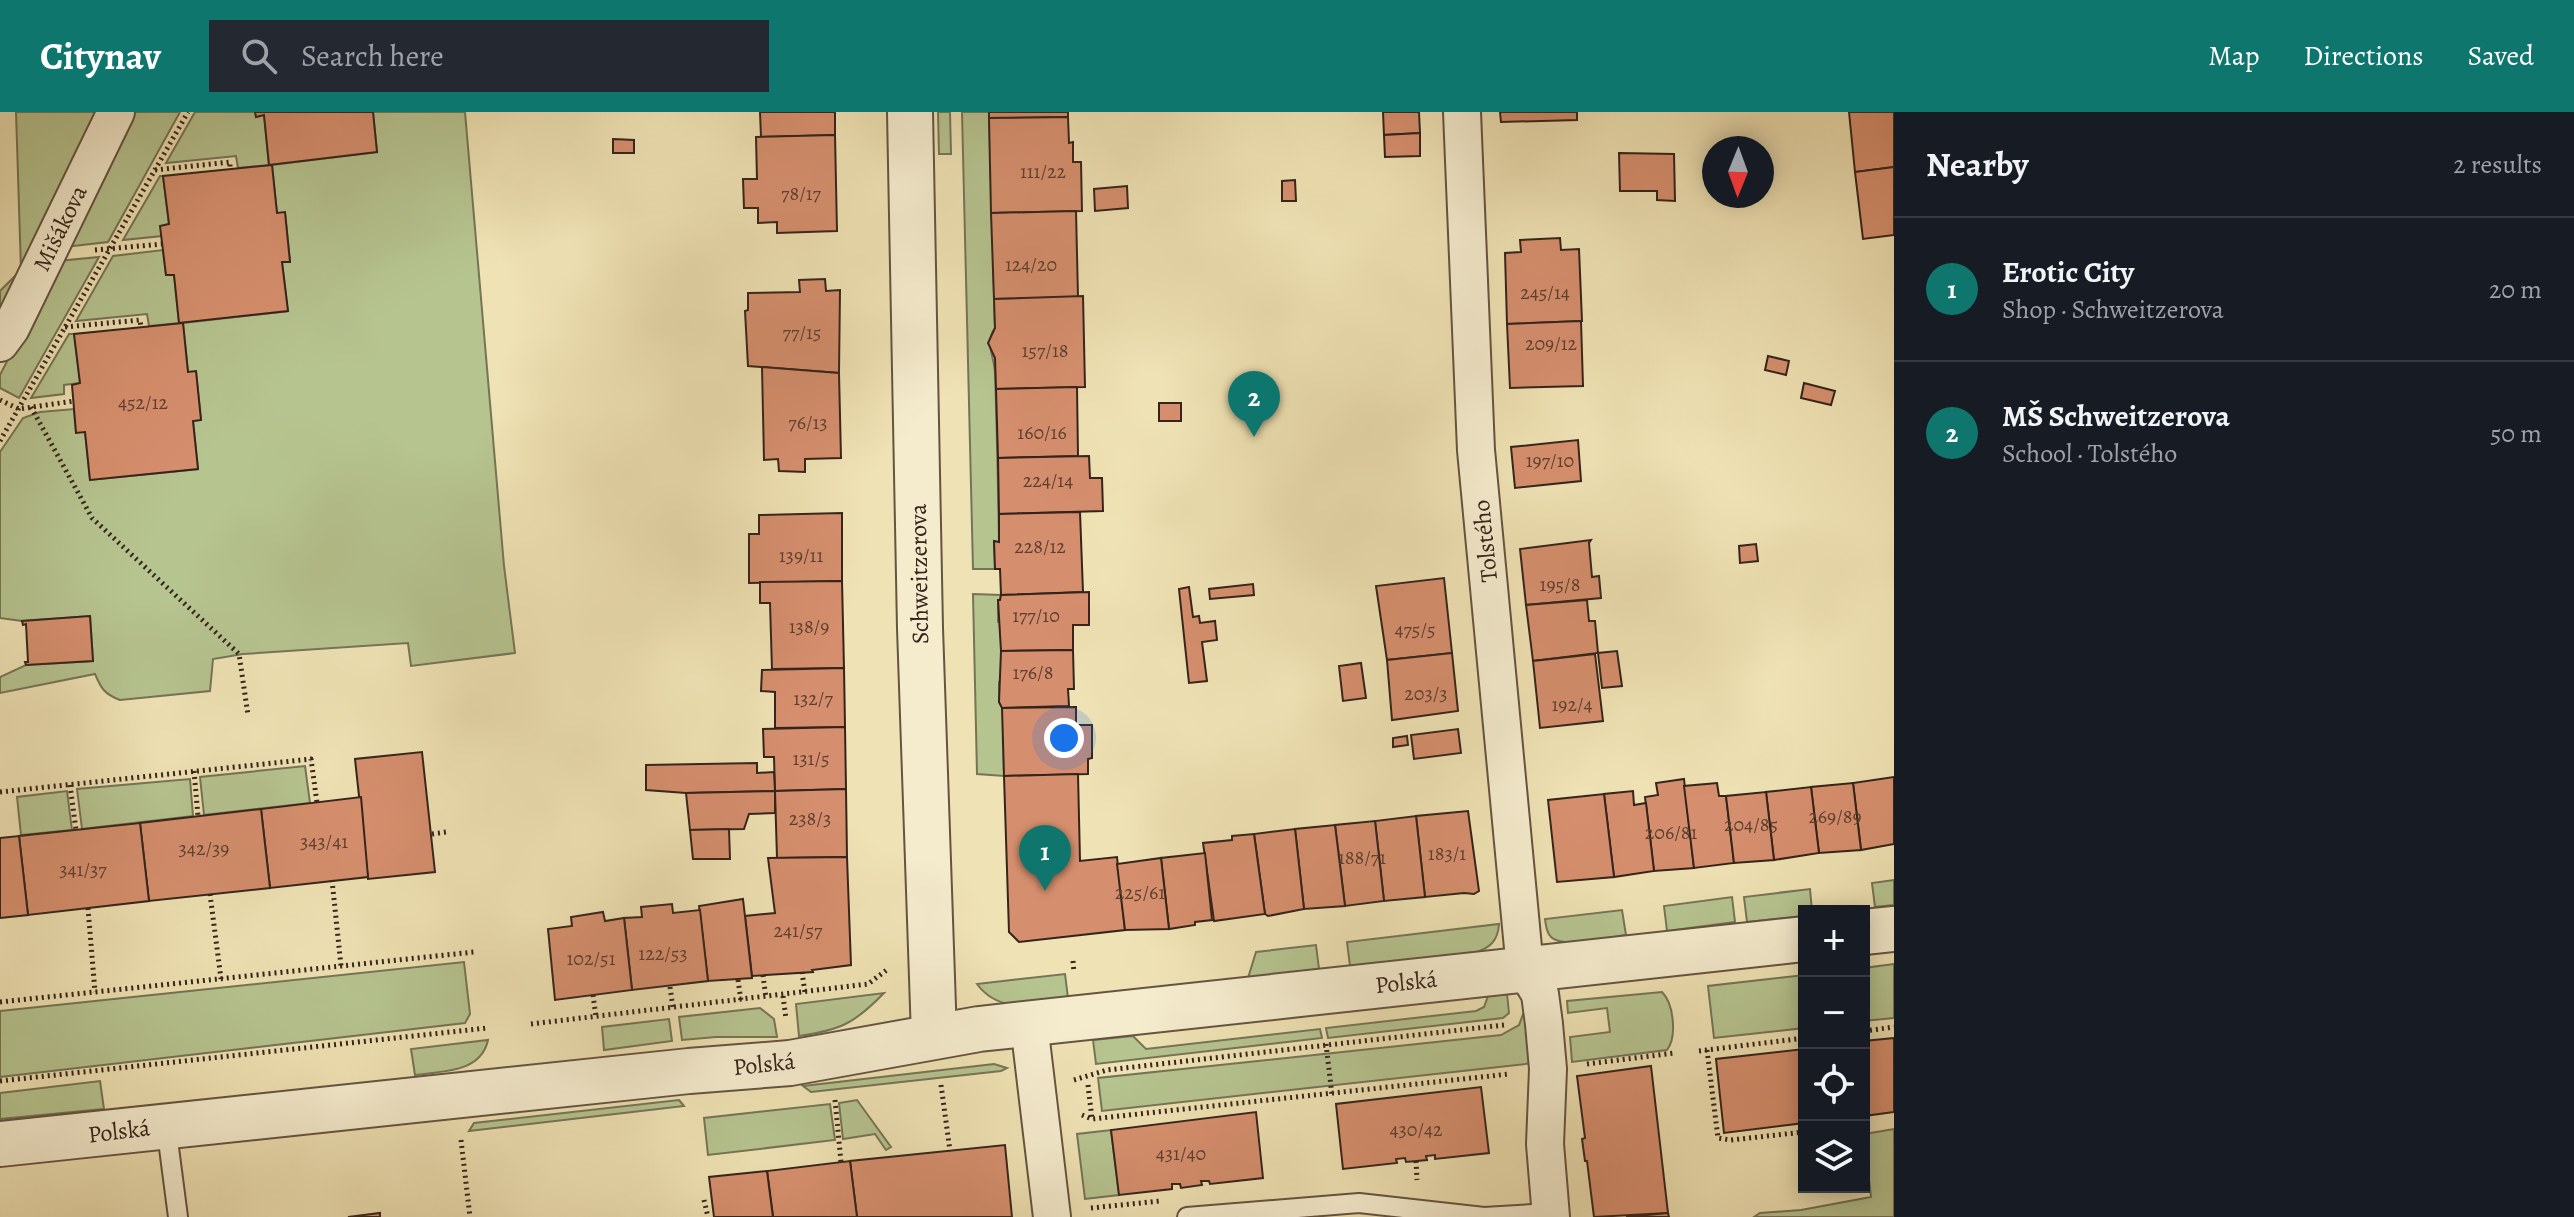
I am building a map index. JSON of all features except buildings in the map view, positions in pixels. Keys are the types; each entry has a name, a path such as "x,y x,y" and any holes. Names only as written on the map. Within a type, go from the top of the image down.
{"street":[{"name":"Mišákova","path":"0,343 11,328 116,112"},
{"name":"Schweitzerova","path":"910,112 919,613 934,1036"},
{"name":"Tolstého","path":"1462,112 1476,450 1525,969"},
{"path":"1870,931 1894,929"},
{"name":"Polská","path":"0,1144 790,1063 934,1036 1029,1024 1798,940"},
{"path":"1525,969 1540,994 1544,1024 1548,1069 1545,1144 1551,1215"},
{"path":"1029,1024 1052,1217"}],"lane":[{"path":"166,1125 178,1217"},
{"path":"1187,1217 1359,1203 1484,1217 1551,1215"}],"path":[{"path":"0,441 188,112"},
{"path":"155,170 230,162 230,169"},
{"path":"46,255 162,244"},
{"path":"65,327 140,320 141,327"},
{"path":"0,400 19,409 74,401"},
{"path":"31,407 92,518 239,654 248,715"},
{"path":"0,792 311,759 317,803"},
{"path":"194,771 198,816"},
{"path":"70,785 76,830"},
{"path":"432,834 446,832"},
{"path":"332,880 341,966"},
{"path":"210,894 221,979"},
{"path":"88,908 95,992"},
{"path":"0,1002 474,952"},
{"path":"531,1024 868,984 889,968"},
{"path":"1072,1081 1107,1070 1507,1025 1515,1021 1518,1013 1525,969"},
{"path":"802,972 805,993"},
{"path":"763,975 766,998"},
{"path":"738,980 741,1001"},
{"path":"670,987 673,1008"},
{"path":"593,995 596,1017"},
{"path":"1870,1030 1894,1027"},
{"path":"0,1081 487,1028"},
{"path":"1325,1037 1332,1095"},
{"path":"1699,1051 1798,1039"},
{"path":"1707,1050 1718,1138 1731,1140 1798,1133"},
{"path":"1583,1065 1674,1053"},
{"path":"1088,1085 1092,1119 1518,1073"},
{"path":"941,1085 950,1151"},
{"path":"455,1095 470,1217"},
{"path":"834,1096 841,1162"},
{"path":"704,1200 708,1217"}],"green space":[{"path":"16,112 104,112 0,318 0,291 21,270"},
{"path":"130,112 180,112 108,242 64,247"},
{"path":"195,112 255,112 256,117 264,115 269,165 238,168 236,156 166,163"},
{"path":"373,112 465,112 504,566 515,653 411,666 408,643 243,654 213,659 210,691 120,700 104,690 95,674 0,693 0,677 26,665 93,661 90,616 22,621 0,618 0,452 23,418 40,412 74,409 76,432 85,432 90,480 198,469 193,421 201,420 196,372 188,372 183,323 288,311 282,262 290,261 285,213 277,213 272,165 377,152"},
{"path":"938,112 950,112 951,154 939,154"},
{"path":"962,112 989,112 995,328 990,344 995,374 999,542 994,542 995,569 973,569"},
{"path":"160,176 163,176 169,224 161,226 162,236 123,240"},
{"path":"163,250 166,275 174,275 179,323 149,326 147,314 76,321 113,256"},
{"path":"99,257 19,398 0,388 0,375 58,261"},
{"path":"69,334 74,334 80,383 64,385 64,394 31,398"},
{"path":"973,594 1001,595 998,600 1002,678 999,682 999,702 1003,705 1004,776 977,774"},
{"path":"305,766 310,803 204,815 200,777"},
{"path":"190,779 193,816 82,829 77,789"},
{"path":"67,791 72,830 21,835 17,797"},
{"path":"1894,880 1894,905 1875,907 1872,883"},
{"path":"1810,889 1811,905 1798,905 1798,917 1747,922 1744,897"},
{"path":"1732,897 1735,922 1667,931 1664,906"},
{"path":"1622,910 1626,935 1565,942 1551,937 1546,928 1545,919"},
{"path":"1499,924 1492,943 1474,953 1350,966 1347,942"},
{"path":"1316,945 1319,969 1248,978 1256,952"},
{"path":"464,962 470,1014 465,1023 0,1077 0,1011"},
{"path":"1894,964 1894,1018 1870,1020 1870,967"},
{"path":"1065,974 1068,998 1030,1004 1007,1004 996,1000 977,984"},
{"path":"1798,976 1798,1029 1714,1038 1708,986"},
{"path":"1662,992 1673,1021 1667,1050 1572,1062 1570,1037 1610,1032 1607,1008 1568,1013 1567,1001"},
{"path":"884,993 846,1024 799,1036 796,1004"},
{"path":"1507,994 1509,1013 1503,1018 1328,1038 1326,1028 1476,1011 1484,1007 1488,996"},
{"path":"760,1008 774,1019 777,1037 682,1040 679,1017"},
{"path":"1525,1009 1534,1063 1102,1111 1098,1078 1501,1035 1519,1025"},
{"path":"669,1019 672,1041 604,1050 602,1027"},
{"path":"1320,1029 1322,1038 1096,1064 1093,1040 1133,1036 1146,1049"},
{"path":"488,1040 484,1051 469,1065 415,1075 411,1049"},
{"path":"994,1064 1007,1068 811,1092 803,1086"},
{"path":"100,1081 104,1109 0,1119 0,1093"},
{"path":"679,1100 684,1106 469,1131 474,1123"},
{"path":"857,1100 891,1147 886,1150 875,1134 843,1139 839,1103"},
{"path":"830,1104 835,1140 708,1155 704,1118"},
{"path":"1894,1129 1894,1217 1754,1217 1760,1213 1801,1210 1871,1197 1870,1133"},
{"path":"1111,1130 1119,1195 1085,1199 1077,1134"}],"place":[{"name":"MŠ Schweitzerova","path":"1254,437"},
{"name":"Erotic City","path":"1045,891"}]}
